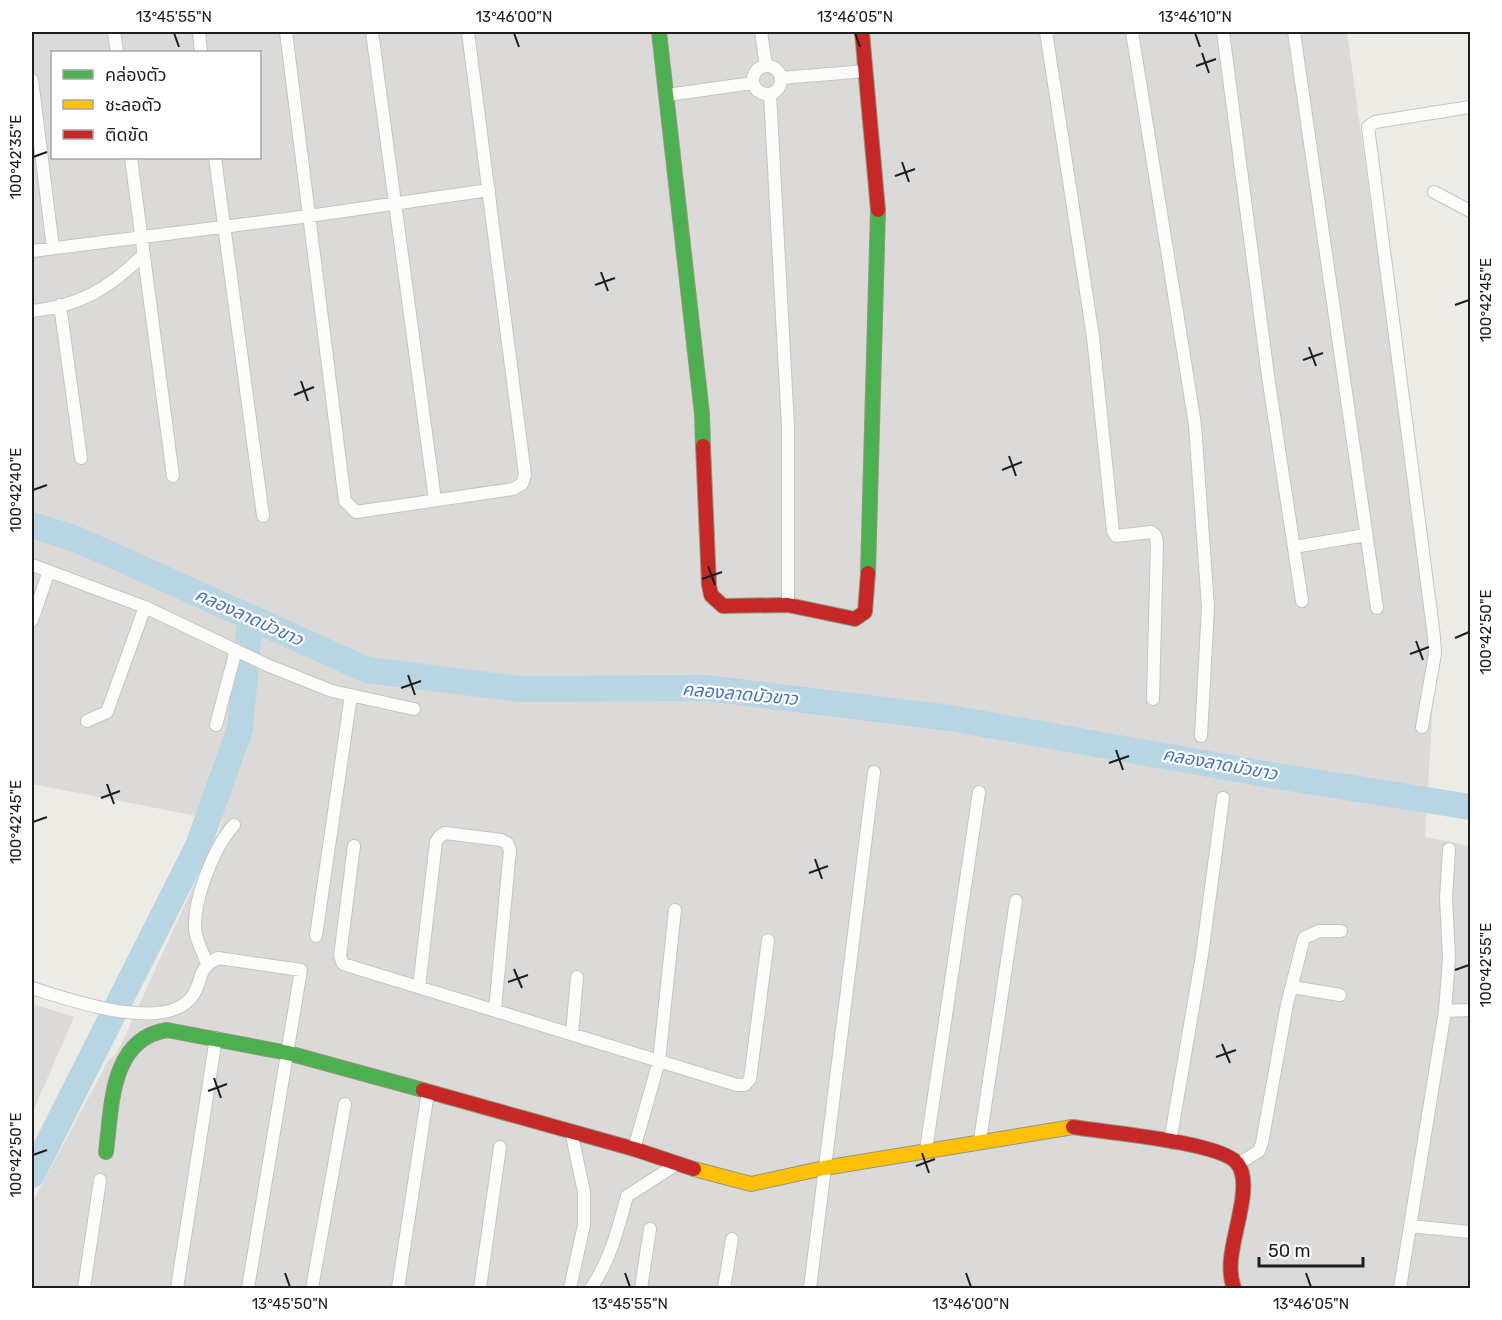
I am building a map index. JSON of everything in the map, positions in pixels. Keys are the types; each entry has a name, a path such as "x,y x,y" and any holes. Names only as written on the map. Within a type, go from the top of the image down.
{"street":[{"path":"114,32 117,51"},
{"path":"198,32 201,51"},
{"path":"286,32 345,501 356,512 513,489 522,484 525,475 468,32"},
{"path":"372,32 435,500"},
{"path":"659,32 702,414 711,595 723,606 788,605 849,619 855,619 865,612 867,603 879,218 862,32"},
{"path":"761,32 766,66"},
{"path":"1046,32 1093,337 1113,531 1116,536 1121,537 1151,532 1155,535 1157,543 1153,699"},
{"path":"1132,32 1195,425 1208,607 1201,736"},
{"path":"1223,32 1302,601"},
{"path":"1294,32 1377,608"},
{"path":"766,66 776,69 781,78 779,89 770,94 761,93 753,83 754,74 766,66"},
{"path":"781,78 866,71"},
{"path":"32,80 53,248"},
{"path":"667,95 753,83"},
{"path":"770,94 788,427 788,605"},
{"path":"1422,727 1435,654 1434,637 1368,127 1375,122 1470,107"},
{"path":"131,159 173,476"},
{"path":"215,159 263,516"},
{"path":"32,251 309,216 489,190"},
{"path":"1434,192 1470,211"},
{"path":"32,311 86,299 117,278 144,254"},
{"path":"60,305 81,458"},
{"path":"1294,546 1366,535"},
{"path":"32,565 145,607 267,665 332,691 414,709"},
{"path":"32,620 49,571"},
{"path":"87,721 107,712 145,607"},
{"path":"216,724 232,649"},
{"path":"316,936 351,695"},
{"path":"810,1288 874,772"},
{"path":"926,1150 968,854 979,792"},
{"path":"1170,1142 1202,955 1223,798"},
{"path":"207,963 195,929 202,886 224,836 234,825"},
{"path":"419,987 436,842 446,833 501,840 507,843 510,850 495,1010"},
{"path":"354,846 340,956 343,964 737,1085 745,1084 750,1079 768,940"},
{"path":"1400,1288 1445,1011 1449,958 1446,898 1449,849"},
{"path":"980,1140 1016,900"},
{"path":"634,1149 659,1060 675,910"},
{"path":"1238,1164 1259,1151 1262,1143 1292,987 1304,938 1319,931 1341,931"},
{"path":"32,988 81,1004 142,1014 177,1008 191,997 207,963 218,957 301,970 248,1288"},
{"path":"572,1034 578,977"},
{"path":"1292,987 1340,995"},
{"path":"1445,1011 1470,1011"},
{"path":"106,1152 121,1062 135,1043 147,1034 167,1030 288,1053 571,1131 751,1184 824,1168 1067,1126 1204,1147 1229,1156 1238,1164 1244,1195 1229,1275 1234,1288"},
{"path":"177,1288 216,1038"},
{"path":"398,1288 428,1092"},
{"path":"312,1288 345,1104"},
{"path":"570,1288 584,1225 584,1192 571,1131"},
{"path":"480,1288 500,1147"},
{"path":"591,1288 600,1275 614,1244 627,1196 677,1164"},
{"path":"84,1288 100,1180"},
{"path":"1410,1226 1470,1232"},
{"path":"641,1288 650,1229"},
{"path":"724,1288 732,1239"}],"shaded area":[{"path":"32,32 1347,32 1435,667 1425,837 1470,846 1470,1288 32,1288 32,1203 108,1061 115,1055 124,1038 223,821 32,784"},
{"path":"32,1004 74,1017 32,1114"}],"waterway":[{"name":"คลองลาดบัวขาว","path":"32,525 76,539 367,670 520,689 707,688 950,718 1265,774 1470,807"},
{"path":"32,1175 198,846 240,729 250,619"}],"traffic: fast":[{"path":"659,32 702,414 703,446"},
{"path":"868,573 878,210"},
{"path":"106,1152 113,1096 124,1060 134,1046 148,1036 167,1030 288,1053 423,1090"}],"traffic: slow":[{"path":"694,1169 751,1184 824,1168 1073,1127"}],"traffic: jam":[{"path":"862,32 878,210"},
{"path":"703,446 709,585 711,595 723,606 788,605 855,619 865,612 868,573"},
{"path":"423,1090 634,1149 694,1169"},
{"path":"1073,1127 1186,1144 1208,1149 1237,1163 1242,1174 1243,1187 1231,1260 1234,1288"}]}
